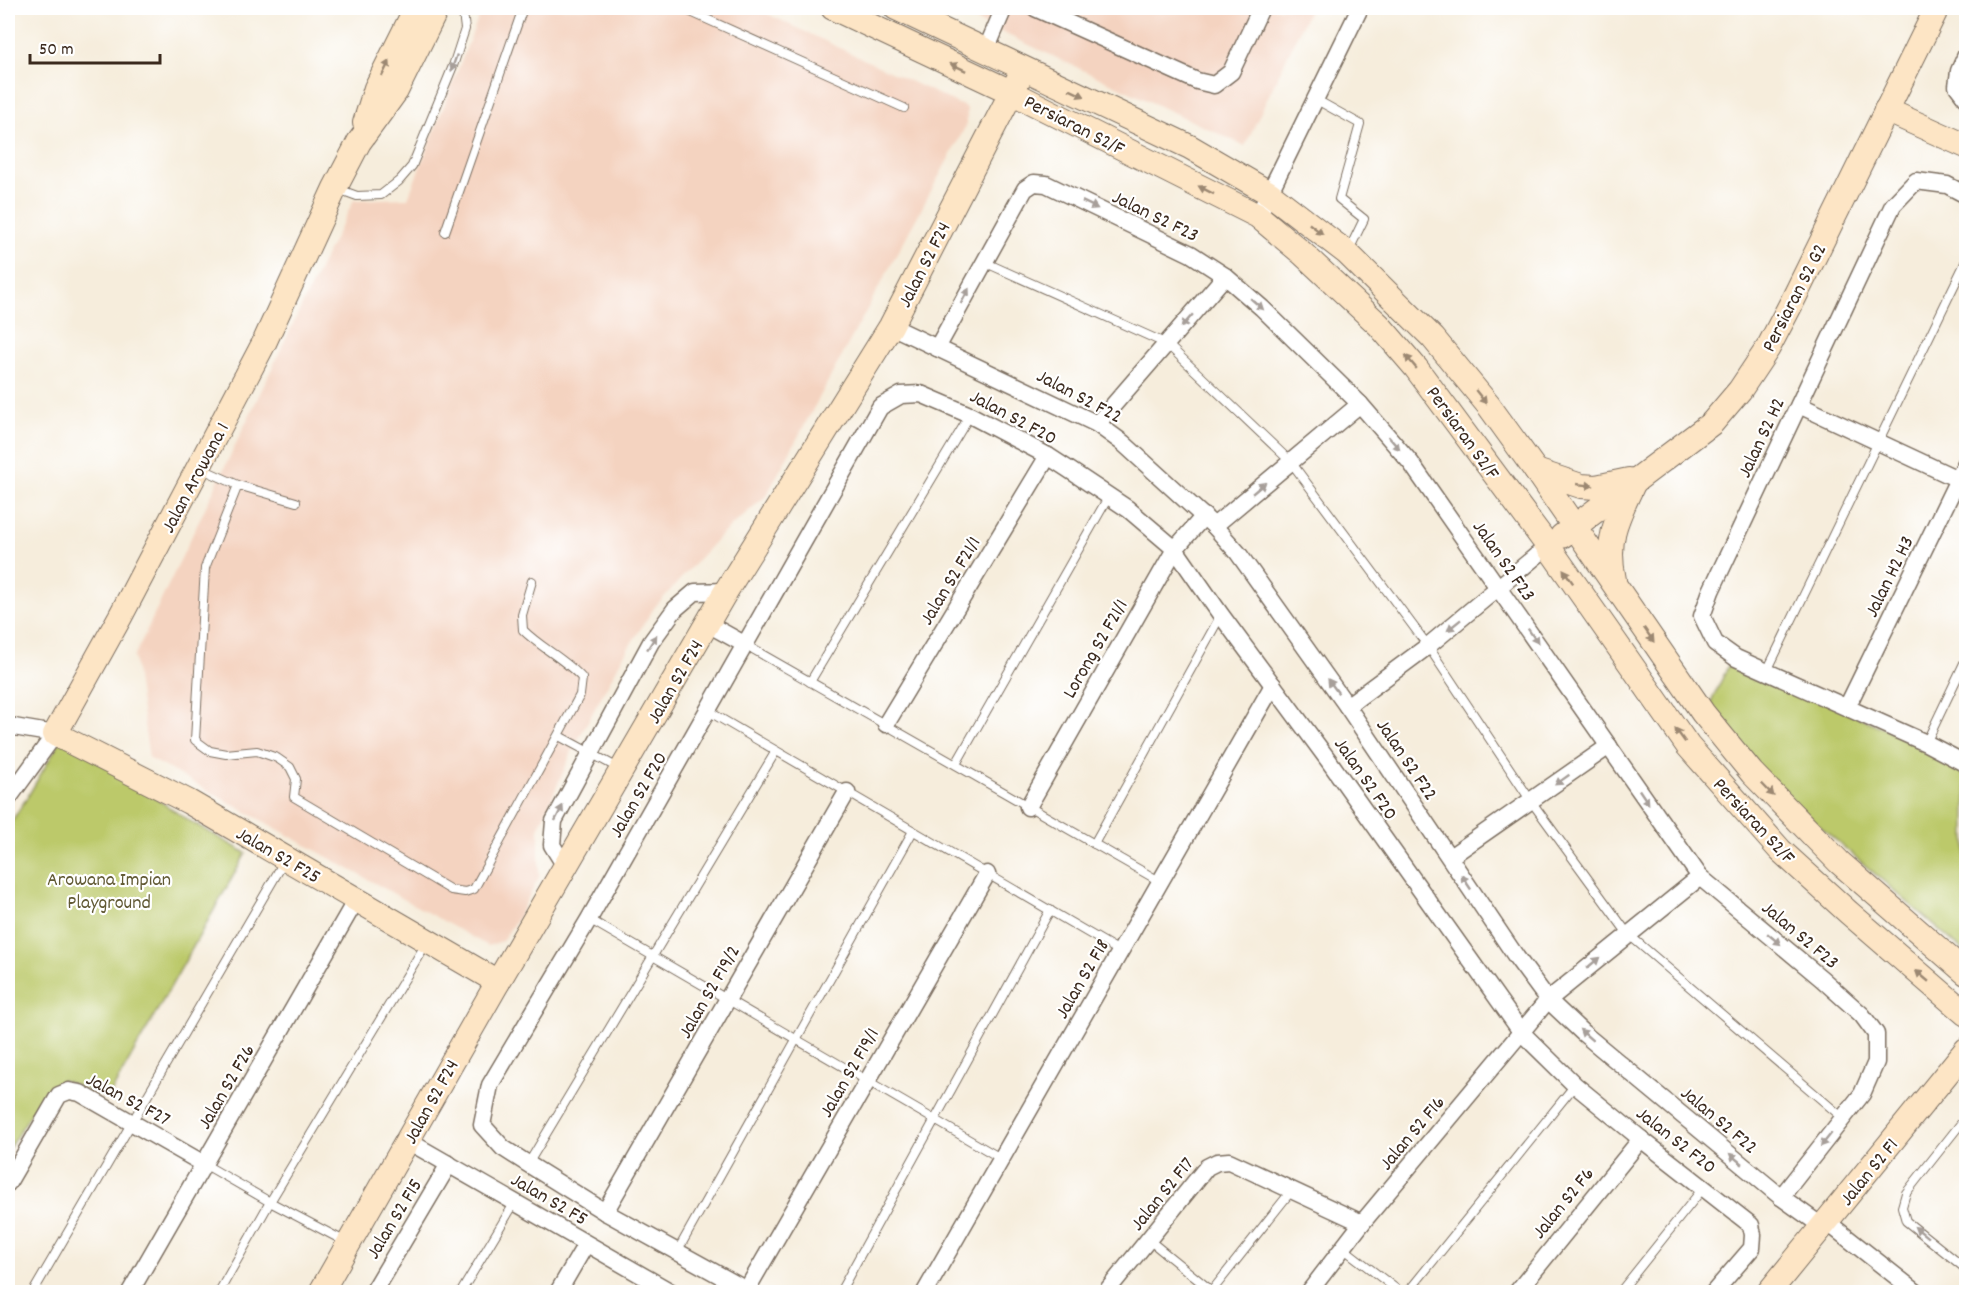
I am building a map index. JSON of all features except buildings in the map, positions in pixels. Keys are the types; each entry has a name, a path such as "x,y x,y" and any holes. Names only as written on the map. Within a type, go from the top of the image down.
{"street":[{"name":"Jalan Arowana 1","path":"359,142 376,88 416,8"},
{"name":"Jalan Arowana 1","path":"8,799 56,734 120,617 264,343 335,188 359,142 396,91 437,8"},
{"name":"Persiaran S2/F","path":"833,8 1011,92 1258,216 1302,253 1380,325 1452,415 1548,546 1688,746 1780,850 1966,1014"},
{"name":"Persiaran S2/F","path":"896,8 1190,147 1269,193 1347,254 1433,338 1489,406 1703,713 1752,773 1846,869 1966,973"},
{"path":"986,50 1004,8"},
{"path":"1035,8 1197,81 1214,85 1231,72 1257,10"},
{"path":"1258,216 1360,8"},
{"name":"Persiaran S2 G2","path":"1548,546 1712,423 1746,381 1782,322 1937,8"},
{"path":"1962,92 1959,71 1966,55"},
{"name":"Jalan S2 F24","path":"321,1293 498,982 726,591 891,326 1024,68"},
{"path":"1886,110 1966,146"},
{"name":"Jalan S2 H2","path":"1767,671 1736,658 1715,643 1702,616 1711,591 1893,206 1916,181 1947,185 1966,195"},
{"name":"Jalan S2 F23","path":"937,348 1025,189 1034,183 1046,184 1191,254 1225,276 1262,308 1360,404 1411,463 1700,878 1822,979 1862,1015 1876,1034 1876,1062 1862,1094 1781,1197"},
{"path":"1097,424 1225,276"},
{"name":"Jalan S2 F22","path":"891,326 1097,424 1123,443 1209,521 1238,553 1347,706 1517,958 1548,1000 1583,1033 1781,1197 1825,1224 1905,1289"},
{"name":"Jalan S2 F20","path":"748,1292 605,1212 528,1164 503,1148 482,1125 490,1085 590,919 880,407 901,395 921,394 970,415 1048,456 1128,509 1175,549 1522,1033 1575,1085 1751,1224 1752,1248 1714,1293"},
{"name":"Lorong S2 F21/1","path":"1028,807 1175,549 1209,521 1291,462 1360,404"},
{"path":"1799,405 1963,482"},
{"name":"Jalan S2 F21/1","path":"886,724 1048,456"},
{"name":"Jalan H2 H3","path":"1847,707 1963,482 1966,463"},
{"path":"1536,471 1581,486 1596,487 1635,479"},
{"path":"1616,587 1610,560 1610,545 1620,511 1635,479"},
{"path":"1347,706 1428,646 1548,546"},
{"path":"565,866 552,845 554,821 651,642 675,609 694,592 726,591"},
{"path":"708,624 744,644"},
{"path":"1767,671 1926,743 1966,764"},
{"name":"Jalan S2 F18","path":"925,1293 1274,685"},
{"path":"8,726 56,734"},
{"name":"Jalan S2 F25","path":"56,734 189,802 498,982"},
{"path":"1450,857 1609,746"},
{"name":"Jalan S2 F19/2","path":"605,1212 847,792"},
{"name":"Jalan S2 F19/1","path":"748,1292 987,874"},
{"name":"Jalan S2 F16","path":"1309,1293 1362,1223 1548,1000 1700,878"},
{"name":"Jalan S2 F26","path":"130,1293 356,900"},
{"name":"Jalan S2 F1","path":"1769,1293 1966,1050"},
{"name":"Jalan S2 F27","path":"8,1183 59,1095 69,1091 80,1093 204,1164"},
{"name":"Jalan S2 F6","path":"1517,1293 1641,1139"},
{"name":"Jalan S2 F5","path":"408,1141 515,1202 660,1290"},
{"name":"Jalan S2 F17","path":"1106,1293 1207,1167 1217,1162 1229,1161 1362,1223"},
{"name":"Jalan S2 F15","path":"373,1293 449,1164"},
{"path":"558,1293 586,1244"}],"lane":[{"path":"335,188 357,196 381,195 399,182 412,166 453,66 465,29 463,13 459,8"},
{"path":"445,232 522,8"},
{"path":"682,8 904,108"},
{"path":"1315,99 1360,124 1339,199 1364,219 1347,254"},
{"path":"1767,671 1966,261"},
{"path":"983,262 1167,344 1291,462 1428,646 1531,801 1628,934 1844,1118"},
{"path":"810,682 970,415"},
{"path":"199,467 238,485 296,502"},
{"path":"238,485 205,568 195,741 210,751 226,754 256,751 277,758 290,767 296,778 294,797 451,890 465,892 474,889 580,696 582,678 571,665 533,640 523,630 522,615 532,581"},
{"path":"956,764 1109,496"},
{"path":"1094,844 1221,615"},
{"path":"744,644 1161,882"},
{"path":"1926,743 1966,659"},
{"path":"708,711 1121,952"},
{"path":"559,736 623,770"},
{"path":"528,1164 776,751"},
{"path":"677,1252 913,831"},
{"path":"33,1293 286,858"},
{"path":"840,1293 1050,910"},
{"path":"590,919 1002,1159"},
{"path":"219,1293 270,1202 427,942"},
{"path":"1408,1293 1575,1085"},
{"path":"1966,1118 1906,1193 1902,1206 1906,1221 1966,1269"},
{"path":"204,1164 349,1244"},
{"path":"1620,1293 1705,1187"},
{"path":"1149,1240 1212,1292 1292,1190"},
{"path":"461,1293 515,1202"},
{"path":"1343,1248 1400,1293"}],"shaded area":[{"path":"482,8 755,8 967,108 967,123 957,143 766,496 720,536 654,608 624,655 575,745 539,827 539,877 517,919 502,941 488,946 149,758 134,657 354,200 408,198"},
{"path":"950,8 1310,8 1245,146"}],"green space":[{"path":"1731,660 1966,765 1966,953 1754,769 1708,709"},
{"name":"Arowana Impian Playground","path":"63,736 188,820 246,853 108,1098 62,1080 46,1090 8,1150 8,827"}]}
